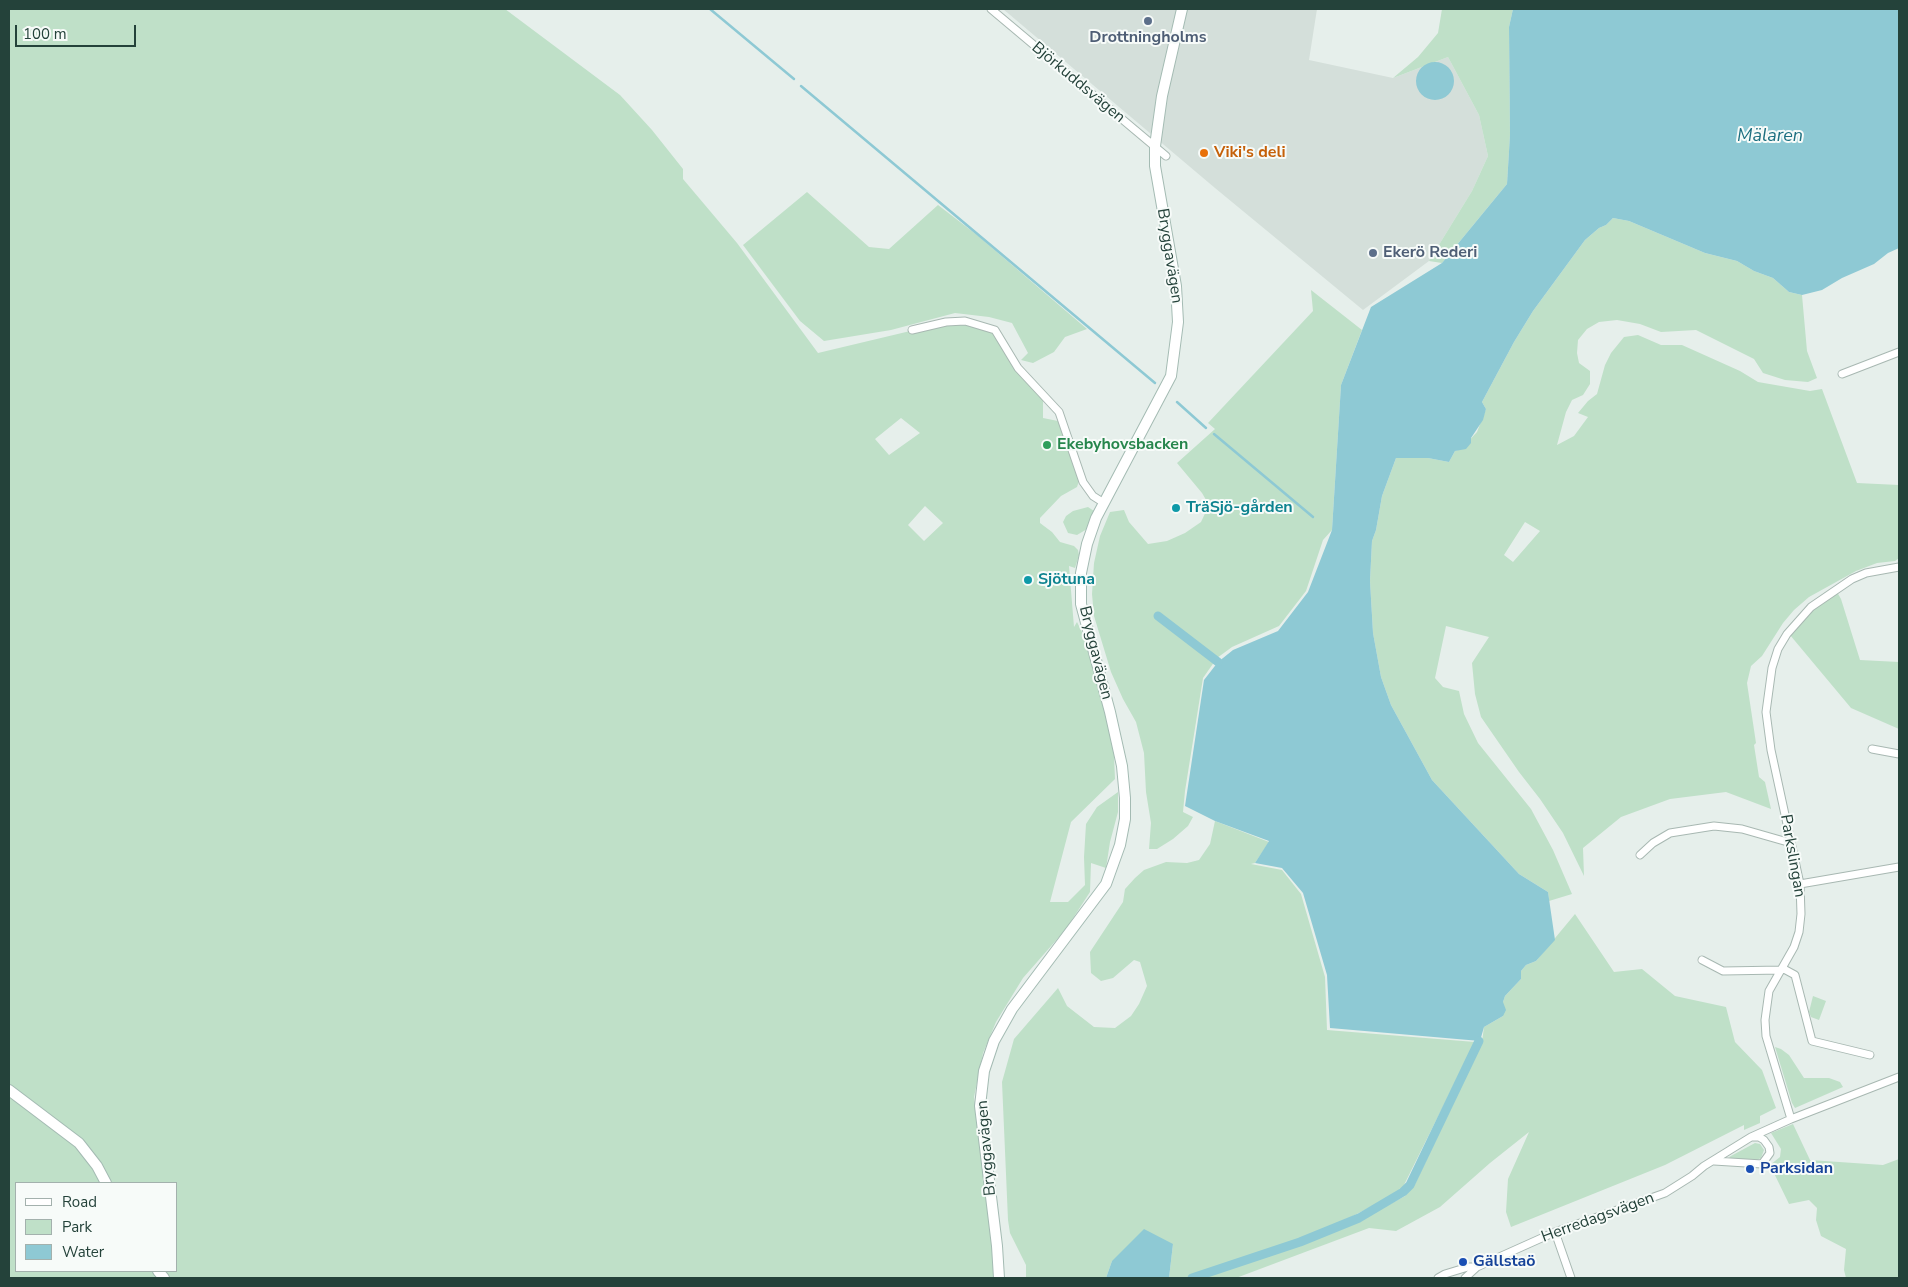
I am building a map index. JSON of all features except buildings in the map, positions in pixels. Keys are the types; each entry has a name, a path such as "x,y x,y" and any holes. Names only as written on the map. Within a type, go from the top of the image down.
{"main road":[{"name":"Bryggavägen","path":"999,1278 997,1246 980,1106 984,1071 994,1041 1012,1009 1106,884 1120,845 1125,819 1125,798 1120,756 1081,604 1081,573 1087,544 1096,518 1171,376 1178,322 1176,286 1155,166 1155,146 1162,96 1182,9"},
{"path":"9,1090 79,1143 97,1166 105,1182"}],"street":[{"name":"Björkuddsvägen","path":"991,9 1092,96 1166,156"},
{"path":"912,330 946,322 966,321 995,330 1018,368 1059,412 1084,482 1093,496 1104,503"},
{"path":"1842,374 1899,352"},
{"name":"Parkslingan","path":"1790,1119 1766,1036 1765,1020 1769,991 1794,946 1799,932 1801,914 1800,884 1771,750 1766,712 1772,668 1778,649 1787,634 1811,607 1852,579 1866,573 1899,567"},
{"path":"1872,749 1899,754"},
{"path":"1640,855 1653,843 1670,833 1714,826 1742,829 1791,843"},
{"path":"1800,884 1899,867"},
{"path":"1702,960 1723,971 1782,969 1795,975 1812,1041 1870,1055"},
{"path":"1790,1119 1899,1077"},
{"name":"Herredagsvägen","path":"1438,1278 1456,1270 1477,1267 1555,1232 1666,1193 1752,1137 1790,1119"},
{"path":"1714,1161 1762,1164 1770,1153 1769,1147 1764,1140 1752,1137"},
{"path":"1555,1232 1571,1278"},
{"name":"Herredagsvägen","path":"1465,1278 1477,1267"}],"shaded area":[{"path":"1003,9 1317,9 1309,60 1393,78 1448,57 1479,115 1488,156 1472,191 1429,261 1363,310"}],"green space":[{"path":"9,9 505,9 620,95 652,130 683,169 683,179 737,243 818,353 927,327 965,323 994,331 1043,399 1043,418 1058,421 1079,481 1077,487 1061,496 1040,518 1040,523 1052,532 1060,542 1074,546 1078,550 1079,555 1075,568 1069,566 1074,627 1077,622 1082,632 1113,732 1115,779 1071,822 1050,902 1068,902 1085,885 1086,824 1097,807 1118,792 1118,812 1110,842 1106,868 1091,863 1090,892 1066,929 1023,978 996,1022 983,1053 974,1097 995,1278 9,1278","holes":["901,418 920,433 889,455 875,439","925,506 943,523 924,541 908,525"]},
{"path":"1442,9 1513,9 1509,27 1510,135 1507,184 1442,263 1429,261 1472,191 1488,156 1479,115 1448,57 1393,78 1418,57 1438,33"},
{"path":"807,192 869,247 889,249 938,205 977,235 1087,329 1065,337 1054,352 1033,363 1021,360 1028,353 1012,323 989,317 955,313 891,330 824,341 800,321 743,245"},
{"path":"1613,218 1629,221 1705,253 1737,261 1754,271 1773,278 1789,292 1802,295 1807,351 1817,378 1808,382 1785,380 1763,373 1754,359 1696,330 1661,332 1640,324 1617,320 1599,322 1587,329 1578,340 1577,353 1579,363 1590,371 1590,384 1583,395 1572,400 1566,412 1557,445 1574,436 1588,417 1578,413 1597,394 1605,365 1611,353 1624,337 1638,335 1661,345 1682,345 1740,371 1758,382 1810,391 1822,389 1857,483 1899,485 1899,558 1895,561 1877,563 1856,571 1809,597 1783,623 1762,656 1751,666 1747,683 1756,743 1754,745 1759,777 1765,782 1771,809 1726,792 1670,799 1621,817 1583,848 1584,876 1563,833 1481,717 1475,694 1472,663 1489,637 1446,626 1435,678 1443,687 1459,691 1464,714 1478,743 1531,809 1553,850 1572,894 1549,901 1548,892 1519,874 1432,780 1391,705 1381,677 1373,633 1370,581 1372,541 1376,530 1382,496 1396,458 1428,458 1449,462 1455,451 1461,449 1477,432 1486,409 1482,402 1533,311 1585,240 1599,228 1606,225","holes":["1525,522 1540,531 1513,562 1504,555"]},
{"path":"1311,290 1362,330 1341,385 1332,530 1323,540 1306,591 1279,626 1232,647 1217,658 1203,678 1183,812 1193,817 1188,826 1173,839 1157,849 1149,849 1151,823 1146,792 1144,753 1136,722 1111,672 1094,616 1092,594 1094,563 1100,536 1110,512 1124,510 1129,522 1148,544 1167,541 1185,533 1201,522 1209,505 1202,493 1177,463 1215,429 1208,423 1313,311"},
{"path":"1088,507 1094,511 1087,529 1077,535 1068,533 1063,522 1066,516 1073,511"},
{"path":"1837,592 1841,599 1860,660 1899,662 1899,729 1851,708 1790,635 1811,611"},
{"path":"1215,821 1269,842 1255,863 1251,864 1282,870 1301,894 1325,977 1327,1030 1475,1042 1401,1191 1351,1217 1287,1244 1185,1278 1169,1278 1173,1244 1112,1261 1106,1278 1026,1278 1026,1265 1010,1233 1008,1220 1002,1082 1014,1039 1058,988 1067,1006 1094,1027 1115,1028 1131,1016 1147,986 1140,962 1134,960 1113,978 1101,981 1091,973 1090,952 1123,902 1125,889 1135,878 1144,870 1166,862 1187,863 1199,860 1210,844"},
{"path":"1575,914 1614,972 1642,969 1675,996 1726,1007 1735,1042 1762,1070 1776,1108 1760,1116 1760,1123 1744,1130 1744,1125 1665,1165 1511,1227 1506,1212 1508,1179 1529,1132 1440,1207 1396,1231 1369,1228 1236,1278 1201,1278 1288,1250 1357,1222 1405,1196 1415,1184 1482,1042 1484,1027 1503,1016 1505,996 1521,979 1521,971 1526,965 1536,961"},
{"path":"1813,996 1826,1001 1819,1020 1811,1017 1809,1012"},
{"path":"1775,1047 1789,1055 1804,1078 1829,1078 1840,1082 1843,1087 1795,1108"},
{"path":"1793,1124 1810,1160 1883,1165 1899,1159 1899,1278 1846,1278 1844,1270 1846,1249 1821,1236 1816,1220 1817,1208 1809,1200 1789,1204 1770,1165 1780,1157 1781,1149 1771,1133"},
{"path":"1755,1143 1760,1144 1764,1150 1761,1158 1757,1160 1732,1159 1729,1157"}],"water":[{"name":"Mälaren","path":"1513,9 1899,9 1899,248 1888,253 1874,264 1842,278 1822,290 1802,295 1789,292 1773,278 1754,271 1737,261 1705,253 1629,221 1613,218 1585,240 1533,311 1482,402 1486,409 1483,420 1466,449 1455,451 1449,462 1428,458 1396,458 1382,496 1376,530 1372,541 1370,581 1373,633 1381,677 1391,705 1432,780 1519,874 1548,892 1555,940 1536,961 1526,965 1521,971 1521,979 1505,996 1503,1002 1506,1010 1503,1016 1484,1027 1480,1041 1330,1028 1327,975 1303,893 1282,868 1255,863 1269,841 1215,821 1185,806 1204,680 1218,662 1233,650 1278,631 1308,592 1332,530 1341,385 1371,307 1442,263 1507,184 1510,135 1509,27"},
{"path":"1435,62 1448,68 1454,81 1448,94 1435,100 1422,94 1416,81 1422,68"},
{"path":"1144,1229 1173,1244 1169,1278 1106,1278 1112,1261"}],"waterway":[{"path":"710,9 794,79"},
{"path":"801,86 1155,383"},
{"path":"1177,402 1206,428"},
{"path":"1214,434 1313,517"},
{"path":"1158,616 1218,662"},
{"path":"1192,1278 1300,1242 1359,1218 1403,1192 1410,1185 1479,1041"}],"place":[{"name":"Drottningholms","path":"1148,21"},
{"name":"Viki's deli","path":"1204,153"},
{"name":"Ekerö Rederi","path":"1373,253"},
{"name":"Ekebyhovsbacken","path":"1047,445"},
{"name":"TräSjö-gården","path":"1176,508"},
{"name":"Sjötuna","path":"1028,580"},
{"name":"Parksidan","path":"1750,1169"},
{"name":"Gällstaö","path":"1463,1262"}]}
